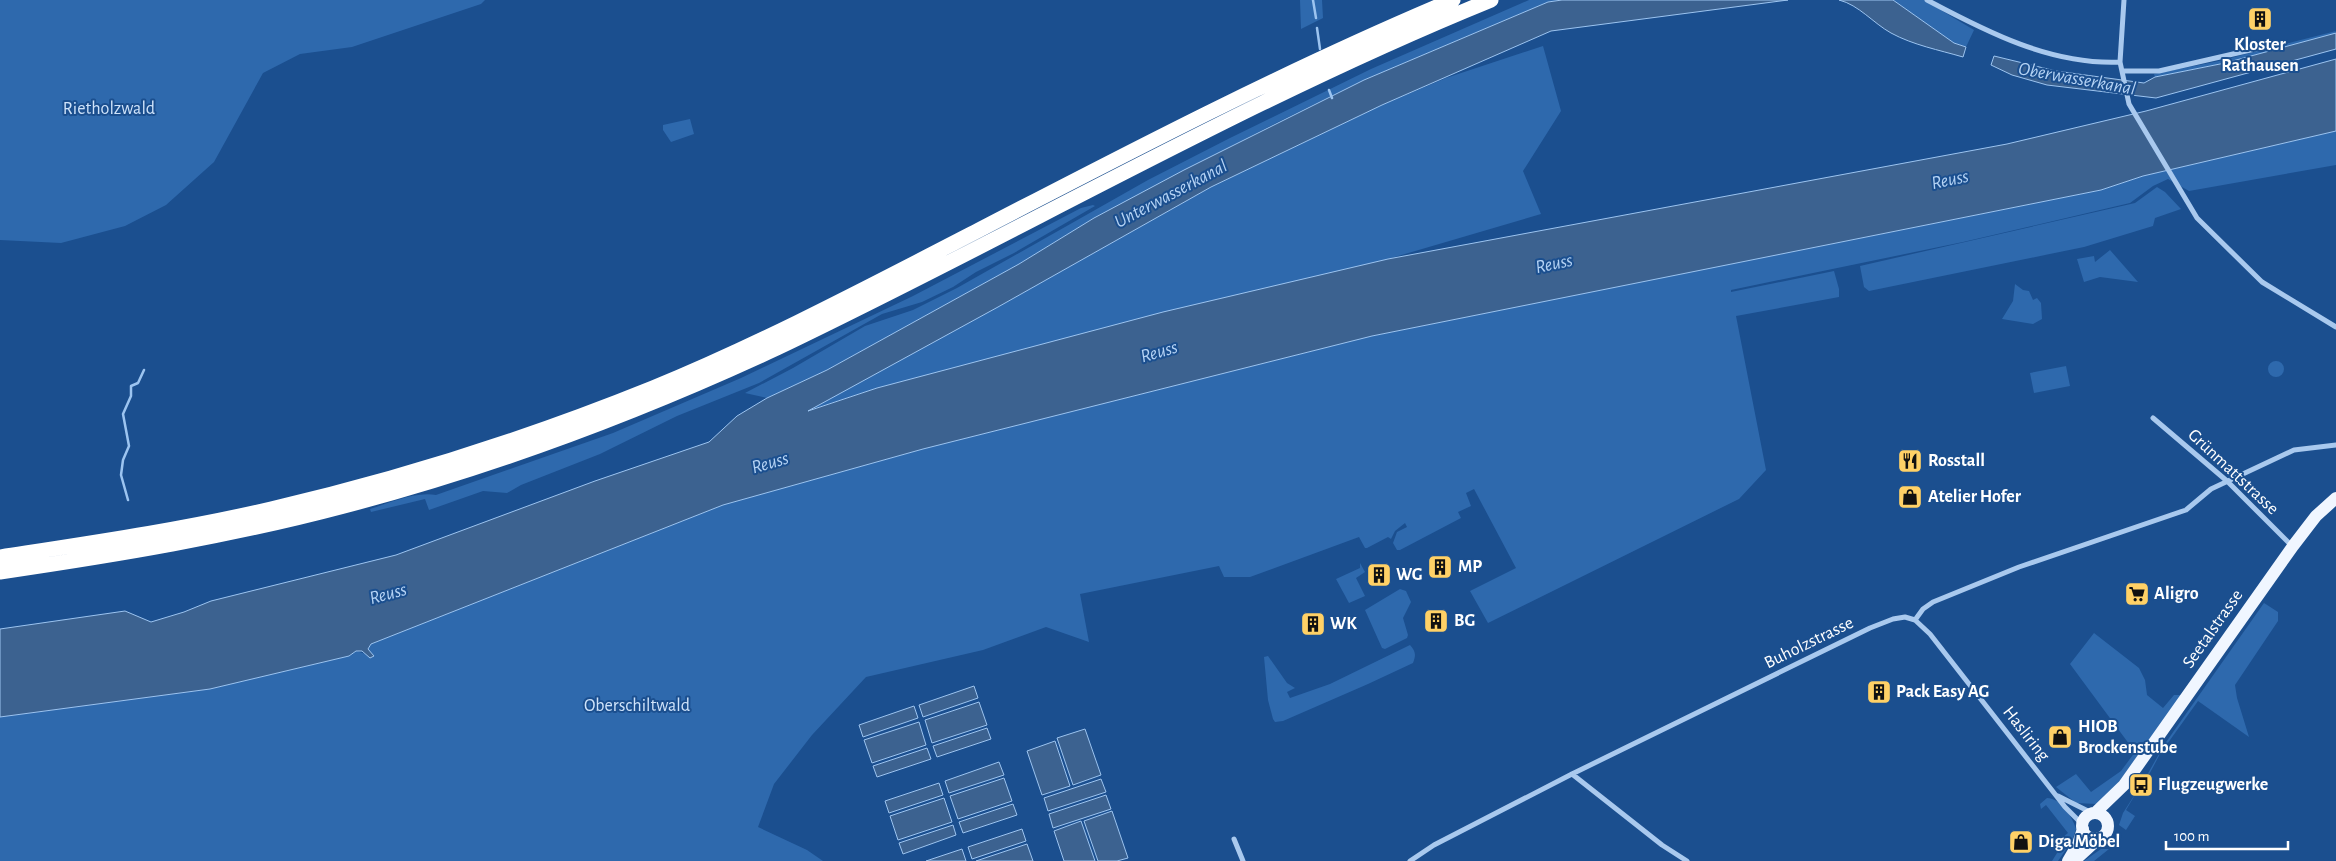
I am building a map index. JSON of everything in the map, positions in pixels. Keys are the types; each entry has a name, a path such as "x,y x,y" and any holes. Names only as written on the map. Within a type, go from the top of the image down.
{"highway":[{"path":"0,558 145,534 296,503 427,467 587,413 676,378 771,335 1224,104 1337,50 1453,0"},
{"path":"0,572 155,547 317,513 455,474 591,427 690,387 785,344 1254,106 1366,53 1491,0"}],"main road":[{"name":"Seetalstrasse","path":"2094,813 2124,785 2293,546 2317,516 2336,498"},
{"name":"Seetalstrasse","path":"2108,822 2124,785"},
{"path":"2068,861 2080,840 2085,817 2094,813 2104,816 2108,822 2106,833 2074,861"},
{"path":"2082,827 2088,837 2098,839"}],"street":[{"path":"1928,0 1982,28 2048,55 2088,62 2120,62"},
{"path":"2124,0 2120,62 2128,98 2132,108 2201,223 2262,282 2336,327"},
{"path":"2122,71 2159,71 2281,43"},
{"name":"Grünmattstrasse","path":"2153,418 2227,481 2293,546"},
{"path":"1915,620 1923,609 1933,602 2019,567 2186,510 2211,489 2294,450 2336,445"},
{"name":"Buholzstrasse","path":"1410,861 1434,845 1572,774 1841,642 1893,619 1905,617 1915,620"},
{"name":"Hasliring","path":"1915,620 1930,634 2082,827"},
{"path":"1572,774 1662,845 1687,861"},
{"name":"Hasliring","path":"2057,796 2094,813"},
{"path":"1234,840 1243,861"}],"green space":[{"name":"Rietholzwald","path":"0,0 485,0 481,4 352,47 300,54 263,73 214,162 166,205 125,226 61,243 0,240"},
{"path":"1300,0 1322,0 1323,18 1301,29"},
{"path":"1529,0 1562,0 1548,2 1364,80 1276,123 1094,218 1019,264 827,370 767,398 745,393 793,368 865,326 913,310 957,288 1148,180 1230,138 1371,69"},
{"path":"1893,0 1924,0 1974,30 1966,47 1954,43"},
{"path":"2336,31 2334,34 2225,63 2155,77 2154,74 2219,61"},
{"path":"1543,46 1561,111 1523,171 1541,214 1388,259 877,388 806,411 998,307 1211,187 1382,105 1446,78"},
{"path":"690,119 694,134 671,142 663,130 663,125"},
{"name":"Oberschiltwald","path":"2336,131 2336,165 2189,191 2168,179 2153,186 2130,203 1963,242 1731,290 1731,292 1834,271 1839,289 1839,297 1736,316 1766,470 1739,499 1488,623 1470,591 1516,568 1474,489 1466,493 1471,506 1458,512 1461,518 1400,550 1397,550 1393,543 1397,532 1407,527 1405,523 1395,531 1391,539 1388,537 1367,548 1365,548 1359,537 1250,577 1224,577 1219,566 1080,594 1089,642 1046,627 983,650 866,677 812,735 774,784 758,827 807,850 823,861 0,861 0,717 210,689 349,656 356,651 366,654 371,644 723,505 923,449 1372,336 2101,190 2143,176"},
{"path":"2157,187 2165,192 2181,209 2155,218 2153,226 2084,247 1869,291 1864,287 1860,266 2135,203"},
{"path":"1095,206 1014,253 976,272 953,287 922,302 882,314 759,383 677,416 600,454 521,485 507,493 483,491 429,510 425,499 371,512 370,509 403,498 428,494 436,495 613,433 741,378 913,296 1081,208"},
{"path":"2110,250 2138,282 2100,277 2084,282 2077,259 2094,256 2095,262"},
{"path":"2015,284 2023,290 2029,291 2033,300 2037,298 2041,303 2042,319 2033,324 2002,319 2013,301"},
{"path":"2276,361 2282,363 2284,369 2282,375 2276,377 2270,375 2268,369 2270,363"},
{"path":"2066,366 2070,386 2034,393 2030,373"},
{"path":"1360,563 1365,572 1356,578 1365,596 1349,603 1336,579 1360,568"},
{"path":"1400,589 1406,591 1411,602 1403,618 1408,635 1407,638 1385,649 1382,648 1365,610"},
{"path":"2264,603 2278,612 2278,621 2235,685 2249,737 2198,701 2160,754 2144,784 2142,784 2164,745"},
{"path":"2094,633 2139,668 2145,680 2147,695 2163,708 2174,695 2182,695 2115,787 2097,804 2076,803 2056,787 2076,774 2091,792 2121,771 2135,752 2070,664"},
{"path":"1410,645 1415,654 1413,663 1283,721 1275,722 1273,719 1268,700 1264,657 1268,656 1287,683 1295,688 1287,692 1290,698 1330,684"},
{"path":"2139,788 2126,810 2135,816 2126,830 2119,825 2123,813"},
{"path":"2047,798 2057,801 2062,805 2069,814 2076,829 2072,841 2058,861 2052,861 2064,842 2063,837 2068,833 2046,805 2041,809 2040,804"},
{"path":"2101,849 2109,849 2094,861 2084,861"}],"water":[{"path":"1562,0 1788,0 1551,31 1382,105 1211,187 808,411 877,388 1163,312 1388,259 2007,144 2146,111 2336,59 2336,131 2143,176 2101,190 1372,336 923,449 723,505 371,644 368,649 374,656 370,658 362,651 356,651 349,656 210,689 0,717 0,629 125,611 151,622 211,601 396,555 595,481 709,442 737,416 767,398 827,370 1019,264 1094,218 1184,170 1364,80 1548,2"},
{"path":"1839,0 1893,0 1954,43 1966,47 1963,57 1899,37 1884,29 1853,6"},
{"name":"Oberwasserkanal","path":"2336,33 2336,49 2156,98 2047,85 2012,75 1991,65 1994,56 2056,71 2144,83 2155,77 2225,63"},
{"path":"974,686 978,698 923,717 919,705"},
{"path":"979,702 987,725 932,743 925,720"},
{"path":"914,706 918,718 863,737 859,725"},
{"path":"919,722 926,745 872,763 864,740"},
{"path":"987,728 991,739 937,757 933,746"},
{"path":"1085,729 1101,775 1073,785 1057,738"},
{"path":"1055,741 1070,786 1042,795 1027,751"},
{"path":"927,748 931,759 877,777 873,766"},
{"path":"999,762 1004,775 949,793 945,781"},
{"path":"1004,778 1012,801 958,819 950,796"},
{"path":"1101,779 1106,792 1048,811 1044,798"},
{"path":"939,783 943,795 889,813 885,801"},
{"path":"1106,795 1111,809 1053,828 1049,814"},
{"path":"944,798 952,822 898,840 890,816"},
{"path":"1013,804 1017,815 963,833 959,822"},
{"path":"1112,811 1128,858 1117,861 1098,861 1084,821"},
{"path":"1081,821 1095,861 1064,861 1054,831"},
{"path":"953,825 956,835 903,854 899,843"},
{"path":"1022,829 1026,841 972,859 968,847"},
{"path":"1027,844 1033,861 976,861"},
{"path":"962,849 966,861 926,861"}],"waterway":[{"path":"1313,0 1316,18"},
{"path":"1317,28 1320,49"},
{"path":"1329,90 1332,98"},
{"path":"128,500 121,475 123,460 129,446 123,414 131,396 131,386 138,383 144,370"}],"place":[{"name":"Kloster Rathausen","path":"2260,19"},
{"name":"Rosstall","path":"1910,461"},
{"name":"Atelier Hofer","path":"1910,497"},
{"name":"MP","path":"1440,567"},
{"name":"WG","path":"1379,575"},
{"name":"Aligro","path":"2137,594"},
{"name":"BG","path":"1436,621"},
{"name":"WK","path":"1313,624"},
{"name":"Pack Easy AG","path":"1879,692"},
{"name":"HIOB Brockenstube","path":"2060,737"},
{"name":"Flugzeugwerke","path":"2141,785"},
{"name":"Diga Möbel","path":"2021,842"}],"water label":[{"name":"Reuss","path":"1950,180"},
{"name":"Unterwasserkanal","path":"1171,194"},
{"name":"Reuss","path":"1554,264"},
{"name":"Reuss","path":"1159,352"},
{"name":"Reuss","path":"770,463"},
{"name":"Reuss","path":"388,594"}]}
